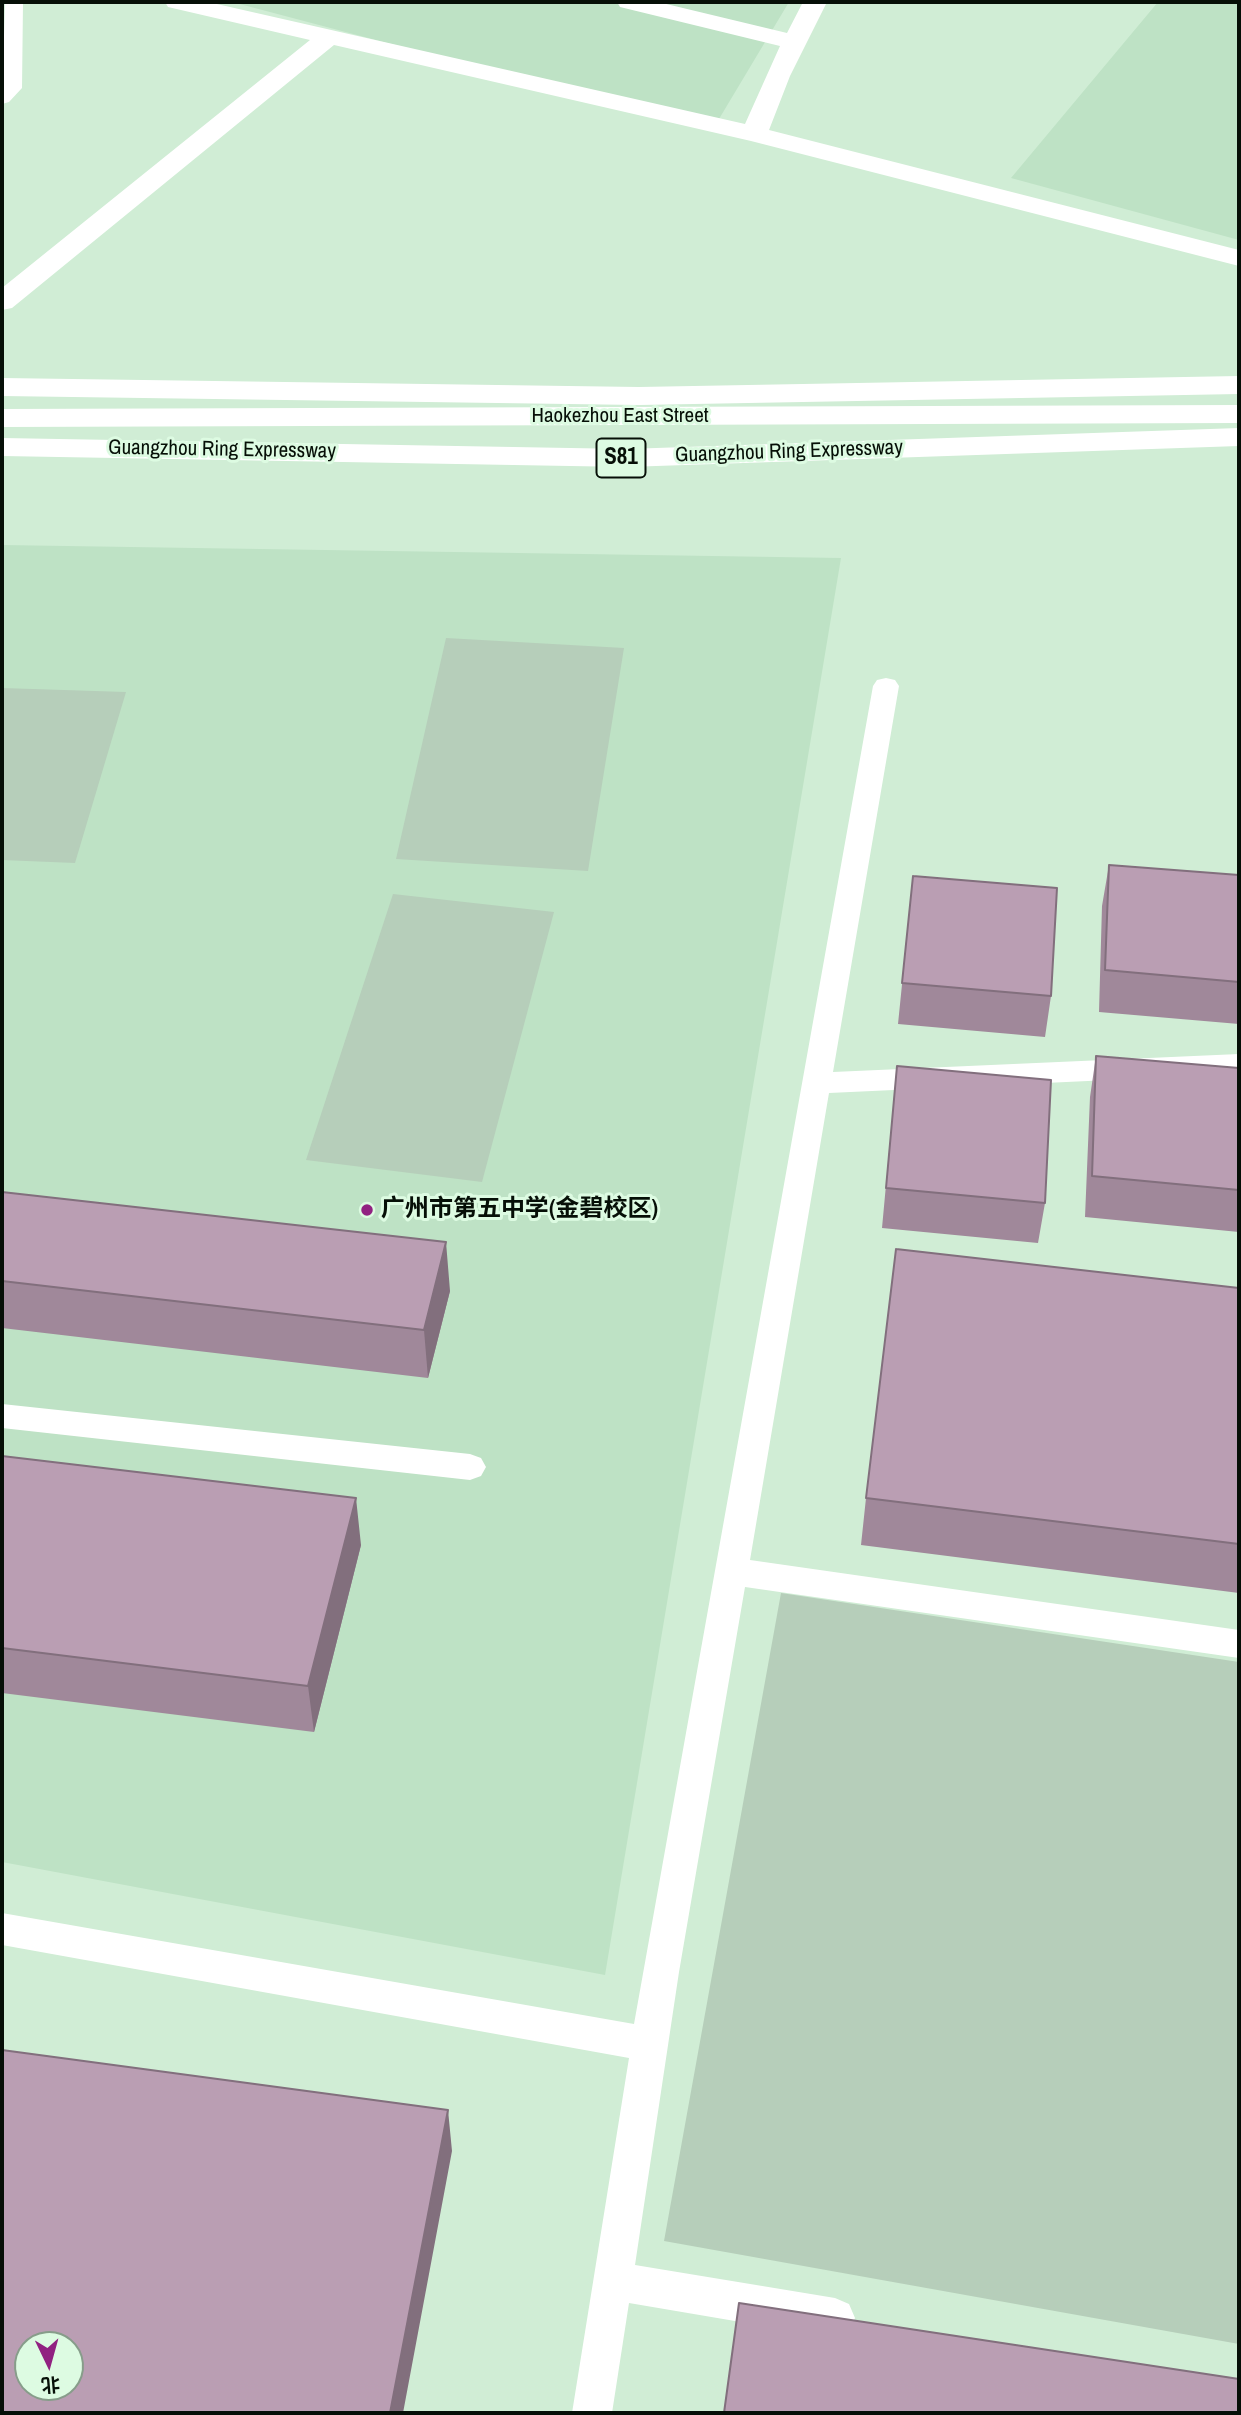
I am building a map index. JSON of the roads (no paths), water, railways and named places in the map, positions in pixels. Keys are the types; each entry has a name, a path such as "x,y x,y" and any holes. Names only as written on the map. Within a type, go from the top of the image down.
{"main road":[{"path":"177,2 754,134 1239,258"},
{"path":"629,2 793,42"},
{"path":"754,134 793,42 815,2"},
{"path":"2,302 329,37"},
{"path":"2,387 639,396 1239,385"},
{"name":"Haokezhou East Street","path":"2,418 1239,414"},
{"name":"Guangzhou Ring Expressway","path":"2,447 627,458 1239,437"}],"lane":[{"path":"2,98 12,88 14,2"},
{"path":"592,2413 649,2044 886,686"},
{"path":"816,1083 1239,1064"},
{"path":"2,1416 470,1467"},
{"path":"731,1571 1239,1644"},
{"path":"2,1929 649,2044"},
{"path":"613,2281 872,2324"}],"place":[{"name":"广州市第五中学(金碧校区)","path":"367,1210"}]}
